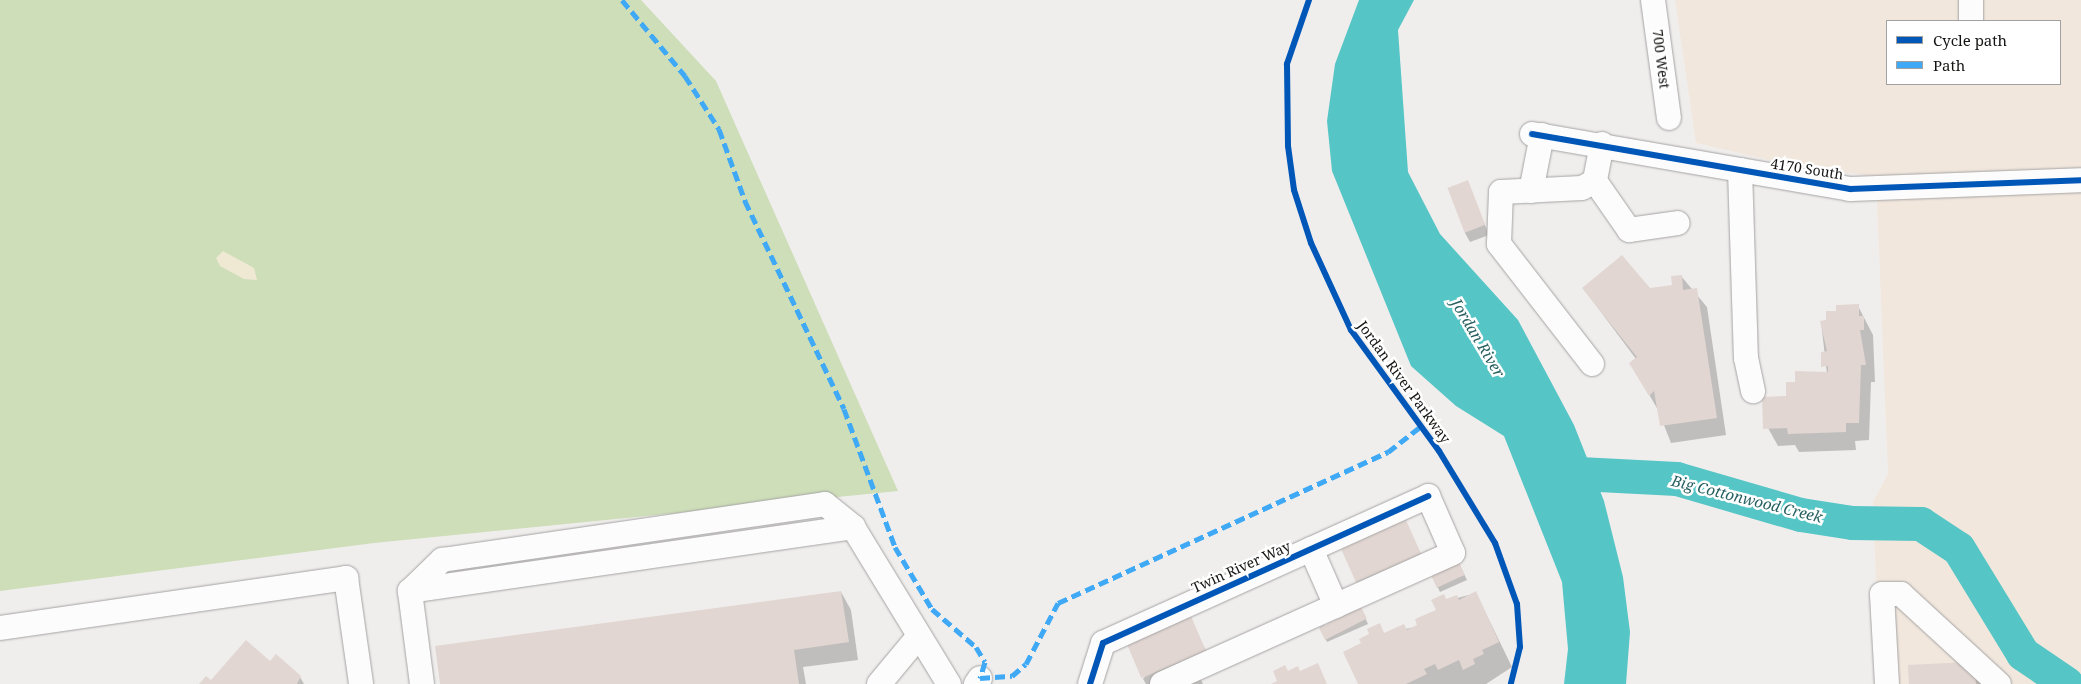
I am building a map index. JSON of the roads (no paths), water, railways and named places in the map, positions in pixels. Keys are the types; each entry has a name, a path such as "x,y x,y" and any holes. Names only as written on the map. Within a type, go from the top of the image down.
{"street":[{"name":"700 West","path":"1654,0 1669,118"},
{"path":"1971,0 1971,20"},
{"name":"4170 South","path":"1530,191 1537,134 1850,188 2081,180"},
{"path":"1602,144 1595,181 1629,230 1678,223"},
{"path":"1740,170 1746,358 1753,391"},
{"path":"1592,364 1499,244 1501,192 1582,188 1595,181"},
{"name":"Twin River Way","path":"1093,683 1103,643 1428,496 1453,553 1336,606"},
{"path":"422,684 410,591 853,527 918,637 949,684"},
{"path":"1162,684 1336,606 1311,549"},
{"path":"0,628 346,578 361,684"},
{"path":"1888,684 1882,594 1901,594 1999,684"},
{"path":"879,684 918,637"}],"water":[{"name":"Jordan River","path":"1359,0 1414,0 1398,30 1408,172 1440,234 1518,320 1574,425 1604,501 1623,577 1630,632 1626,684 1564,684 1568,649 1562,582 1504,436 1456,406 1411,366 1332,171 1327,121 1335,64"}],"waterway":[{"name":"Big Cottonwood Creek","path":"1560,473 1677,479 1801,515 1852,523 1921,524 1959,549 2023,654 2067,684"}]}
